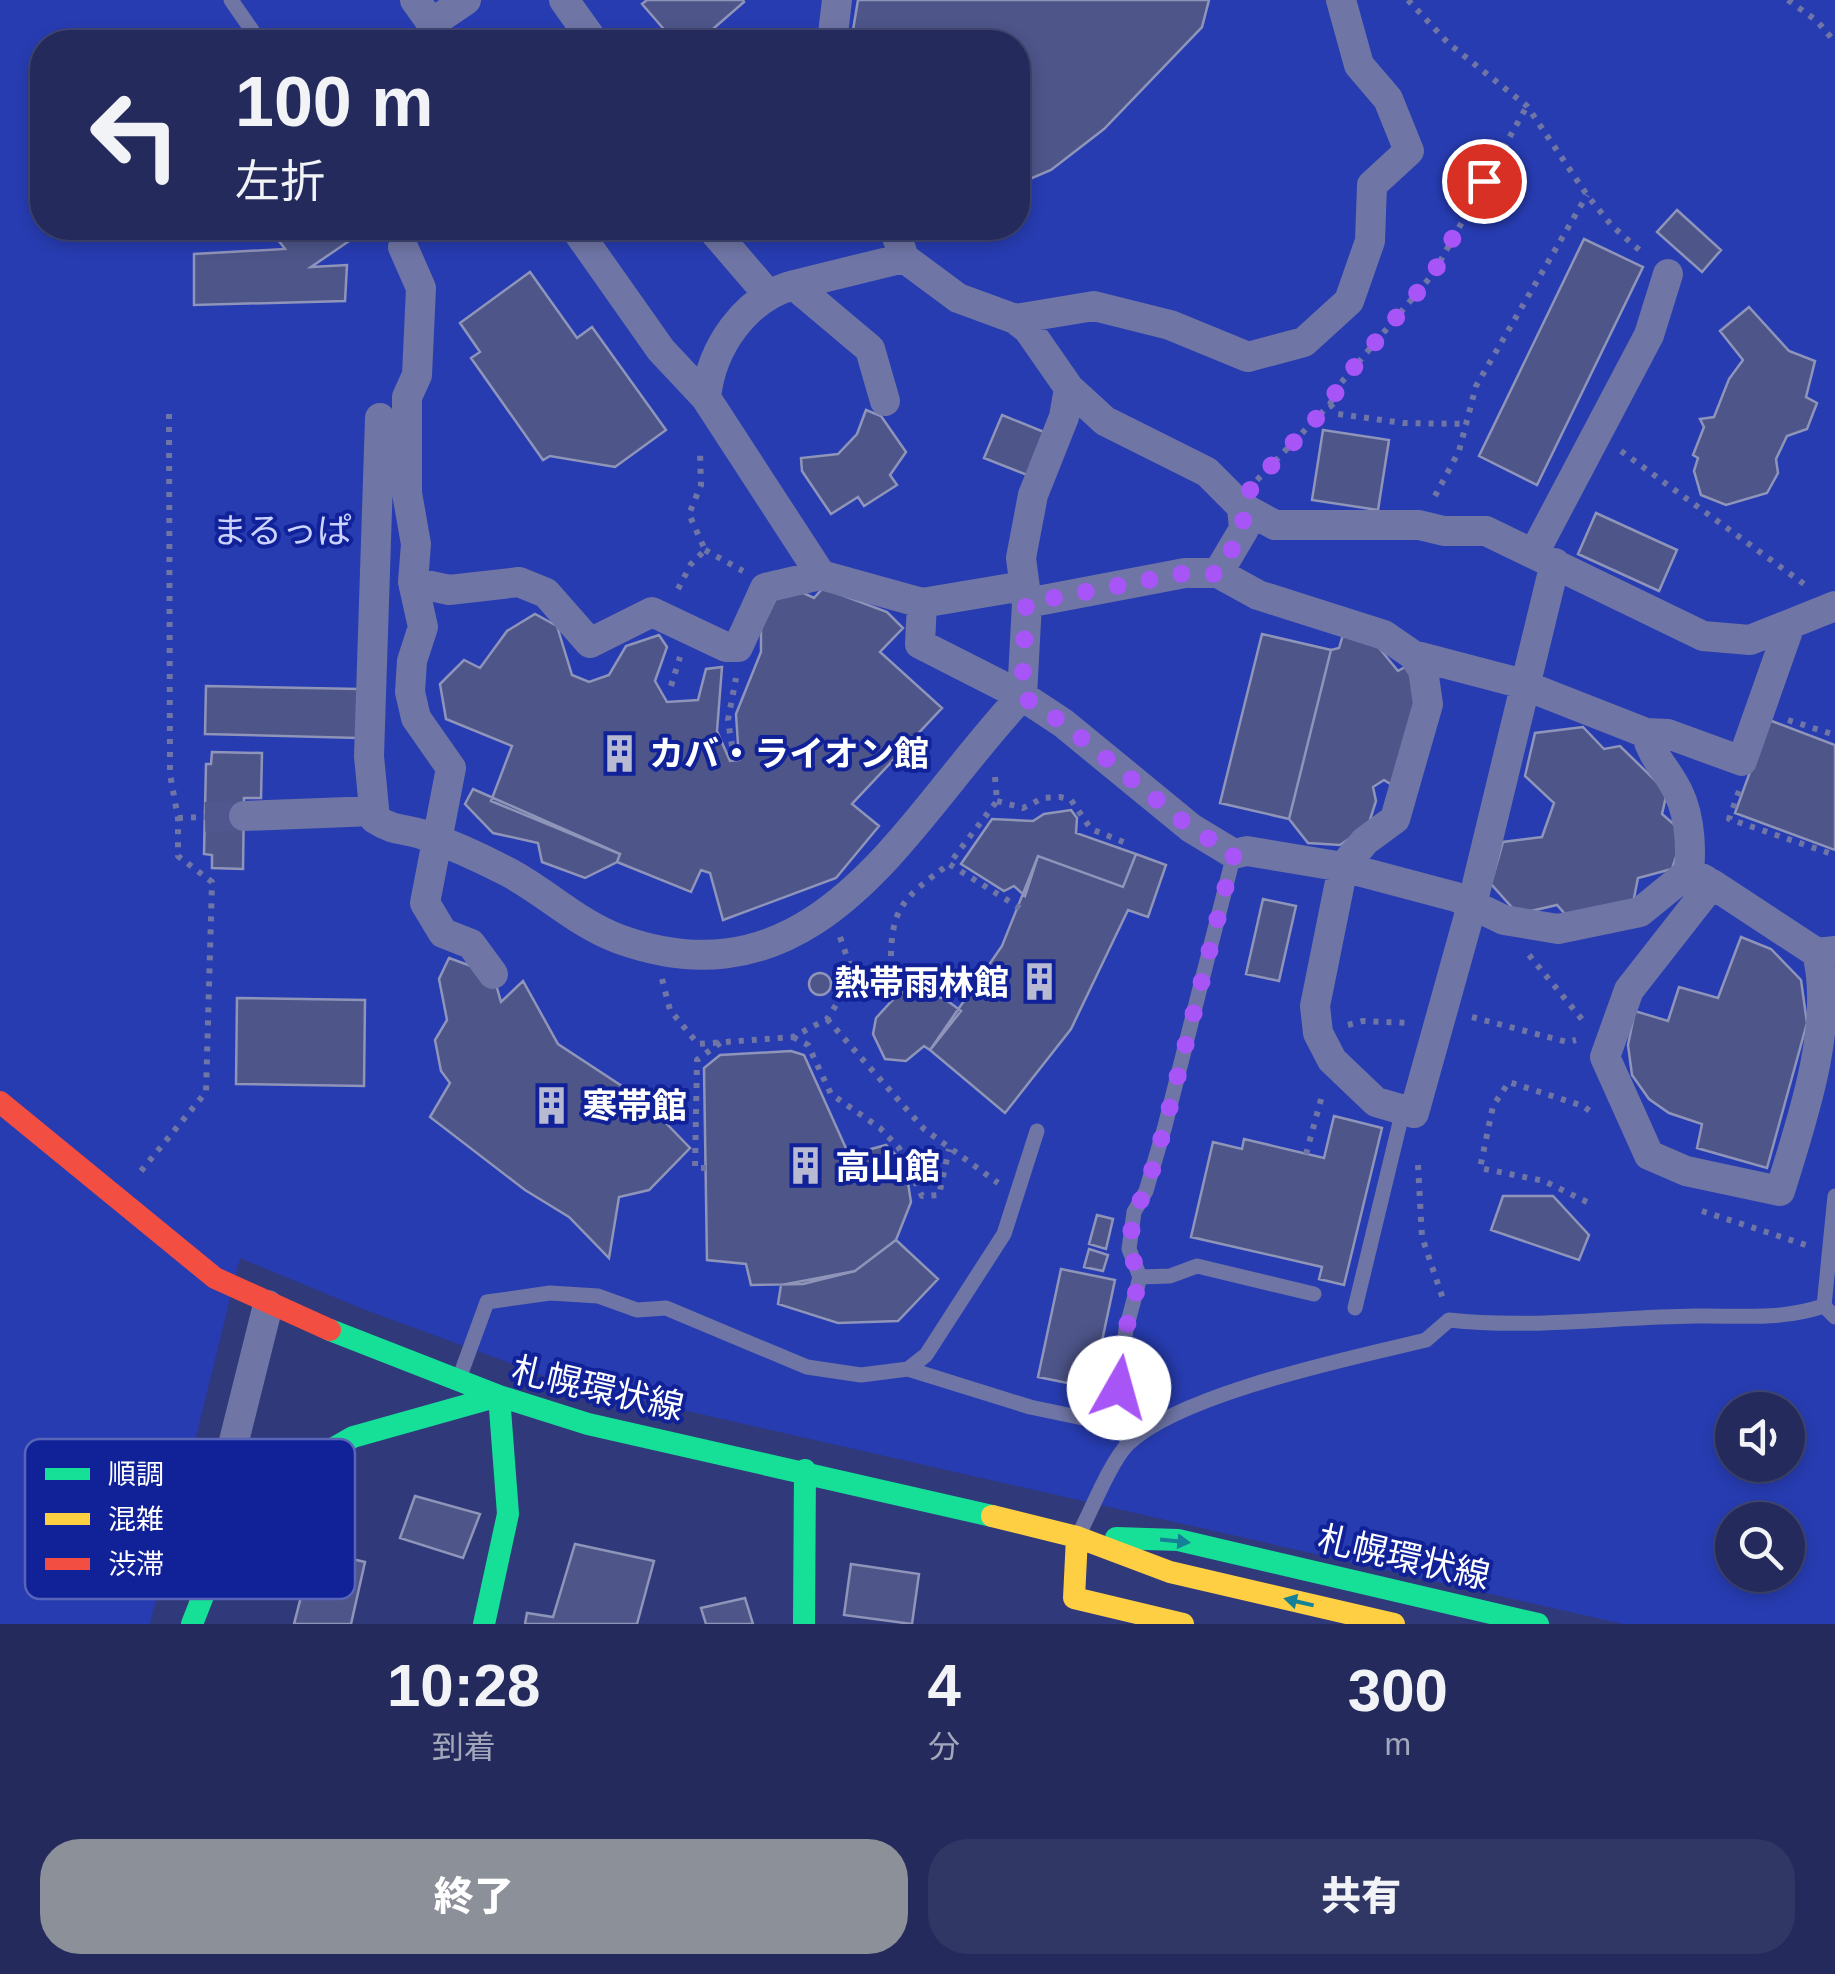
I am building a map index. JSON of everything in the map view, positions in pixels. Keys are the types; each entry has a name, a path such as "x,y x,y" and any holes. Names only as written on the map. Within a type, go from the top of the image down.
{"main road":[{"path":"0,1102 215,1278 268,1305 499,1396 508,1514 484,1624"},
{"name":"札幌環状線","path":"350,1439 499,1396 588,1424 805,1470 1077,1537 1170,1572 1394,1624"},
{"path":"804,1624 805,1470"},
{"path":"1077,1537 1074,1611 1184,1624"},
{"name":"札幌環状線","path":"1077,1537 1178,1540 1538,1624"},
{"name":"札幌環状線","path":"190,1624 201,1599"}],"street":[{"path":"431,22 466,0"},
{"path":"564,0 585,30"},
{"path":"833,30 837,0"},
{"path":"1015,319 1094,306 1170,325 1248,358 1304,342 1349,300 1370,241 1372,185 1409,151 1388,99 1359,65 1341,0"},
{"path":"583,240 661,350 706,398 821,575"},
{"path":"725,240 780,289 870,349 885,400"},
{"path":"898,240 904,258 958,298 1015,319 1028,329 1070,388 1105,421 1208,472 1242,508 1275,525 1419,525 1486,531 1703,636 1750,640 1790,625 1825,596"},
{"path":"399,242 420,288 417,376 407,396 408,493 416,544 413,582 423,627 412,661 410,692 416,718 451,768 425,903 443,933 471,944 493,974"},
{"path":"706,398 708,378 730,332 780,289 904,258"},
{"path":"1418,662 1428,704 1395,818 1365,841 1342,868 1314,1006 1325,1046 1376,1102 1409,1111 1472,905 1527,686 1545,557 1596,437 1649,335 1668,274"},
{"path":"380,418 369,756 375,819 395,832 418,832 513,875 618,939 693,953 743,949 781,940 836,909 876,870 982,738 1022,696 1025,594 1021,558 1033,496 1064,417 1070,388"},
{"path":"1218,574 1244,528 1242,508"},
{"path":"413,582 448,590 520,582 546,592 590,643 652,612 726,647 738,646 764,588 821,575 922,602 1025,594 1186,573 1218,574 1258,594 1384,635 1418,662 1527,686 1646,733 1668,734 1742,760 1790,625"},
{"path":"922,602 920,644 1022,696 1063,723 1191,828 1234,854 1247,851 1342,868 1456,897 1504,920 1558,929 1640,912 1701,878"},
{"path":"1646,733 1652,758 1674,782 1701,878 1629,990 1605,1057 1649,1155 1686,1171 1780,1192 1820,1059 1828,978 1826,952 1701,878"},
{"path":"244,816 374,811"},
{"path":"235,1439 268,1305"},
{"path":"190,1624 196,1599"}],"lane":[{"path":"230,0 251,30"},
{"path":"1127,1445 1119,1388 1126,1329 1140,1278 1129,1249 1134,1212 1146,1191 1165,1126 1234,854"},
{"path":"1355,1308 1409,1111"},
{"path":"458,1380 487,1302 550,1293 598,1296 637,1310 666,1308 807,1367 862,1375 908,1368 926,1356 968,1296 1015,1209 1038,1130"},
{"path":"1077,1537 1127,1445 1167,1419 1240,1390 1426,1340 1449,1320 1501,1326 1695,1316 1784,1318 1830,1311 1829,1253 1835,1196"},
{"path":"1140,1278 1170,1276 1197,1266 1314,1294"},
{"path":"908,1368 1030,1407 1097,1421 1126,1421"}],"path":[{"path":"1408,0 1448,43 1527,106 1586,195 1612,226 1668,274"},
{"path":"1788,0 1835,42"},
{"path":"1242,508 1252,486 1330,404 1340,384 1433,274 1527,106"},
{"path":"1419,525 1459,451 1476,386 1586,195"},
{"path":"1330,404 1338,414 1387,421 1468,424"},
{"path":"118,1198 206,1092 212,882 178,856 178,818 170,774 169,413"},
{"path":"1596,437 1796,582 1825,596"},
{"path":"652,612 674,598 691,564 705,550 689,514 701,485 702,457 694,444"},
{"path":"734,759 728,720 738,646"},
{"path":"1782,718 1835,734"},
{"path":"982,738 997,801"},
{"path":"1742,782 1729,819 1835,855"},
{"path":"997,801 1023,808 1043,798 1060,796 1071,800 1092,829 1130,846"},
{"path":"891,966 893,921 904,898 949,864 997,801"},
{"path":"178,818 205,817"},
{"path":"949,864 1020,908"},
{"path":"836,909 844,958 854,977"},
{"path":"1306,1154 1325,1046 1363,1020 1439,1019 1567,1042 1592,1038 1504,920"},
{"path":"663,948 662,981 670,1010 698,1044 793,1037 827,1019 854,977 891,966 956,976 977,988"},
{"path":"827,1019 871,1073 949,1149 998,1182 1015,1209"},
{"path":"793,1037 808,1045 831,1094 880,1128 898,1148 922,1196 939,1195 949,1149"},
{"path":"706,1168 695,1168 697,1060 725,1040"},
{"path":"1587,1202 1544,1181 1480,1168 1493,1106 1508,1082 1584,1106 1649,1155"},
{"path":"1409,1111 1422,1237 1449,1320"},
{"path":"1686,1171 1685,1186 1692,1208 1829,1253"}],"green space":[{"name":"まるっぱ","path":"0,0 1835,0 1835,1624 1623,1624 564,1383 363,1309 240,1258 195,1439 25,1439 25,1599 156,1599 150,1624 0,1624"}],"building":[{"path":"647,0 744,2 712,30 665,30 642,4"},
{"path":"858,0 1209,0 1202,27 1104,129 1051,170 1030,179 1030,30 853,30"},
{"path":"1677,210 1721,250 1702,272 1657,232"},
{"path":"1584,239 1643,267 1537,485 1479,456"},
{"path":"278,240 351,240 311,267 347,265 345,301 194,305 194,254 285,249"},
{"path":"530,272 577,338 592,327 666,430 615,467 550,456 543,460 471,358 480,352 460,323"},
{"path":"1749,307 1789,351 1815,361 1806,397 1817,403 1807,429 1787,436 1776,459 1778,473 1767,493 1726,505 1701,495 1694,471 1698,458 1693,455 1704,427 1700,419 1714,417 1729,379 1743,360 1720,331"},
{"path":"866,410 881,416 906,452 890,475 897,485 864,506 858,497 831,514 802,471 801,458 838,454 857,434"},
{"path":"1002,415 1044,432 1027,475 984,458"},
{"path":"1323,430 1389,440 1378,510 1312,500"},
{"path":"1596,513 1677,550 1659,591 1578,554"},
{"name":"カバ・ライオン館","path":"823,588 887,612 903,628 880,652 942,708 852,804 879,826 836,878 723,920 710,873 701,870 691,892 617,862 620,854 491,801 512,746 446,719 440,684 464,660 480,668 507,631 535,614 557,626 572,675 589,682 609,675 626,646 659,635 667,647 655,681 667,702 698,700 706,669 722,667 717,731 730,761 739,760 736,714 761,652 761,629 778,594 795,589 814,598"},
{"path":"1262,634 1331,650 1289,819 1220,803"},
{"path":"1343,635 1375,643 1398,671 1412,663 1415,705 1395,787 1384,780 1373,787 1376,801 1368,826 1340,845 1308,843 1289,819 1331,650 1339,648"},
{"path":"206,686 359,689 358,738 205,734"},
{"path":"1769,720 1835,745 1835,850 1735,813"},
{"path":"1583,727 1604,749 1620,746 1667,792 1662,814 1684,833 1672,869 1638,878 1633,903 1565,914 1557,905 1518,914 1491,884 1503,842 1542,837 1554,803 1525,776 1535,733"},
{"path":"212,752 262,753 261,798 244,798 243,869 212,868 212,855 204,854 206,764 211,764"},
{"path":"473,789 620,854 617,862 585,878 542,862 538,843 493,833 465,804"},
{"path":"1071,810 1077,818 1076,833 1136,854 1123,887 1038,856 1025,896 1014,886 1004,891 961,864 992,819 1033,821 1044,814"},
{"name":"熱帯雨林館","path":"1136,854 1166,865 1148,917 1128,910 1071,1029 1005,1113 930,1050 1002,946 1038,856 1123,887"},
{"path":"1263,899 1296,906 1279,981 1246,974"},
{"path":"1741,937 1771,949 1801,980 1807,1023 1767,1168 1697,1148 1702,1124 1669,1113 1649,1099 1632,1075 1628,1045 1635,1011 1668,1021 1679,987 1718,998"},
{"name":"寒帯館","path":"449,958 493,974 501,1002 523,981 558,1044 622,1086 672,1093 663,1120 690,1148 649,1190 619,1197 609,1258 569,1217 525,1190 430,1117 450,1083 441,1071 435,1040 447,1020 439,979"},
{"path":"820,973 828,976 828,992 820,995 812,992 809,984 812,976"},
{"path":"914,990 945,999 961,1011 930,1050 924,1046 906,1061 885,1059 873,1034 876,1018 899,993"},
{"path":"237,998 365,1000 364,1086 236,1084"},
{"name":"高山館","path":"791,1051 804,1055 849,1155 886,1145 905,1164 911,1202 896,1240 855,1271 803,1284 751,1285 746,1264 707,1260 704,1068 720,1055"},
{"path":"1334,1116 1382,1128 1344,1285 1319,1279 1322,1267 1191,1237 1213,1142 1242,1149 1244,1139 1324,1158"},
{"path":"1503,1196 1553,1196 1589,1235 1579,1260 1491,1230"},
{"path":"1097,1215 1113,1219 1106,1249 1089,1244"},
{"path":"896,1240 938,1279 898,1321 838,1323 778,1304 781,1285 855,1271"},
{"path":"1089,1249 1108,1255 1103,1271 1084,1267"},
{"path":"1061,1269 1115,1280 1092,1388 1038,1377"},
{"path":"415,1496 480,1514 463,1558 400,1538"},
{"path":"575,1544 654,1561 637,1624 525,1624 527,1613 553,1617"},
{"path":"355,1560 365,1562 351,1624 294,1624 300,1599 355,1599"},
{"path":"851,1564 919,1574 912,1624 844,1615"},
{"path":"745,1598 753,1624 706,1624 701,1608"}],"tunnel":[{"path":"205,817 244,816"}],"traffic: fast":[{"path":"330,1330 499,1396 508,1514 484,1624"},
{"path":"350,1439 499,1396 588,1424 992,1516"},
{"path":"804,1624 805,1470"},
{"path":"1116,1538 1178,1540 1538,1624"},
{"path":"192,1624 202,1599"}],"traffic: slow":[{"path":"992,1516 1077,1537 1170,1572 1394,1624"},
{"path":"1077,1537 1074,1598 1183,1624"}],"traffic: jam":[{"path":"0,1102 215,1278 330,1330"}],"place":[{"name":"カバ・ライオン館","path":"619,753"},
{"name":"熱帯雨林館","path":"1039,982"},
{"name":"寒帯館","path":"552,1105"},
{"name":"高山館","path":"805,1166"}],"route":[{"path":"1119,1388 1126,1329 1140,1278 1129,1249 1134,1212 1146,1191 1165,1126 1234,854 1212,837 1191,828 1063,723 1022,696 1026,603 1052,594 1113,588 1186,573 1218,574 1244,528 1242,508 1252,486 1330,404 1340,384 1433,274 1484,181"}]}
